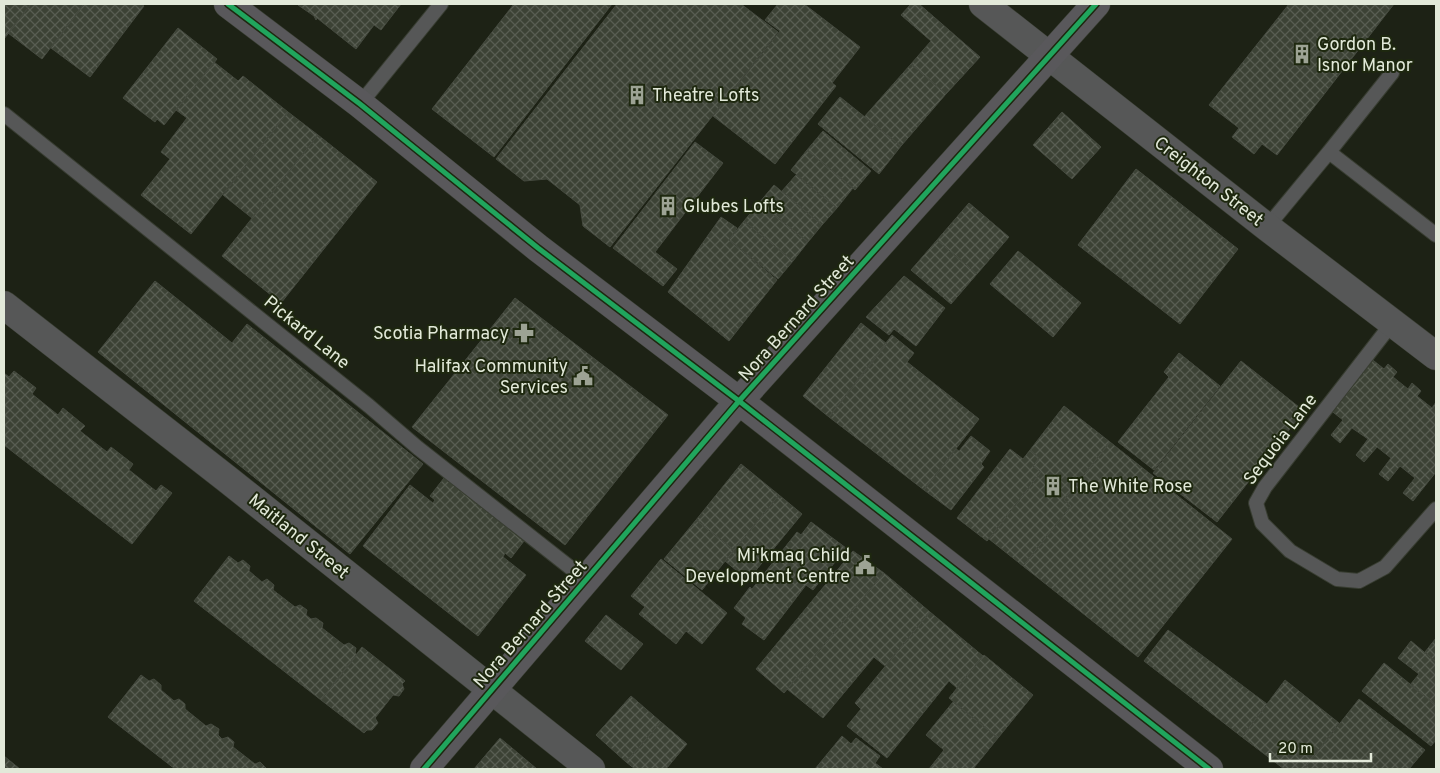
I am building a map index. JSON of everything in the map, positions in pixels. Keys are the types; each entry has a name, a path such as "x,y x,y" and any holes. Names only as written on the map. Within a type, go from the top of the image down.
{"main road":[{"path":"228,4 360,104 538,248 739,401 1209,769"},
{"name":"Nora Bernard Street","path":"424,769 739,401 1096,4"}],"street":[{"name":"Creighton Street","path":"983,4 1267,227 1436,356"},
{"name":"Maitland Street","path":"4,305 228,479 591,769"}],"lane":[{"path":"360,104 441,4"},
{"path":"1267,227 1330,152 1392,73"},
{"name":"Pickard Lane","path":"4,114 369,406 418,448 586,580"},
{"path":"1330,152 1436,235"},
{"name":"Sequoia Lane","path":"1393,322 1265,487 1256,503 1262,523 1290,552 1336,579 1359,581 1385,567 1436,508"}],"building":[{"path":"4,4 31,4 4,39"},
{"path":"31,4 84,4 42,59 8,33"},
{"path":"84,4 141,4 144,6 90,77 51,48"},
{"path":"299,4 401,4 381,30 374,25 356,49 317,18 316,20 314,16"},
{"path":"514,4 612,4 494,157 432,109"},
{"name":"Theatre Lofts","path":"617,4 741,4 778,32 610,247 583,226 580,205 547,179 524,181 496,159"},
{"path":"778,4 804,4 860,47 832,83 836,86 775,164 713,116 780,31 765,20"},
{"path":"911,4 919,4 980,57 946,94 911,64 931,41 901,15"},
{"name":"Gordon B. Isnor Manor","path":"1289,4 1394,4 1277,155 1262,144 1254,154 1232,137 1239,128 1209,105"},
{"path":"178,28 217,59 164,125 157,119 155,122 123,98"},
{"path":"214,62 238,81 243,76 288,112 191,234 141,195 170,159 161,152 187,118 176,110"},
{"path":"911,64 946,94 901,146 864,117"},
{"path":"840,97 901,146 879,174 818,124"},
{"path":"288,112 318,135 252,218 223,195"},
{"path":"1062,112 1101,147 1072,179 1033,145"},
{"path":"823,131 871,171 855,190 807,150"},
{"path":"318,135 377,182 281,303 222,256"},
{"name":"Glubes Lofts","path":"695,142 723,163 655,252 677,269 663,286 613,248"},
{"path":"807,150 853,188 837,208 791,170"},
{"path":"1136,169 1238,249 1180,324 1078,245"},
{"path":"796,175 837,208 822,225 782,191"},
{"path":"774,185 822,225 808,242 759,203"},
{"path":"759,203 808,242 793,261 744,221"},
{"path":"969,203 1009,237 977,274 937,240"},
{"path":"721,217 737,228 729,240 777,280 729,341 668,292"},
{"path":"744,221 793,261 778,279 729,240"},
{"path":"937,240 977,274 951,304 911,270"},
{"path":"1018,251 1081,303 1053,337 990,284"},
{"path":"904,276 945,308 916,346 894,329 889,335 866,317"},
{"path":"155,281 232,343 247,324 423,464 350,554 98,352"},
{"path":"515,298 668,415 565,545 412,427"},
{"path":"861,323 887,344 829,417 803,396"},
{"path":"892,335 914,353 907,362 979,419 924,490 829,417"},
{"path":"1179,353 1220,386 1154,470 1118,442 1169,377 1164,372"},
{"path":"1369,357 1384,369 1388,364 1397,372 1393,377 1408,389 1412,383 1421,391 1417,396 1432,408 1436,402 1436,472 1413,501 1403,493 1415,478 1400,466 1388,481 1379,474 1391,458 1377,447 1364,462 1356,455 1368,439 1352,428 1340,443 1331,435 1343,420 1329,409"},
{"path":"1241,361 1304,411 1217,522 1153,473"},
{"path":"14,371 36,388 32,394 58,415 63,408 85,426 80,431 107,452 111,447 133,464 129,470 156,491 161,485 172,493 132,544 4,445 4,373 9,377"},
{"name":"The White Rose","path":"1064,406 1110,442 1064,500 1071,506 1023,566 989,539 1041,472 1033,466 1039,458 1030,450"},
{"path":"971,436 990,451 981,464 984,467 951,510 924,490 956,449 959,451"},
{"path":"1110,442 1232,539 1138,657 1023,566 1071,506 1064,500"},
{"path":"1010,449 1023,459 1030,450 1039,458 1033,466 1041,472 987,541 957,518"},
{"path":"741,464 779,495 734,550 696,520"},
{"path":"444,478 524,541 511,558 505,553 503,557 526,575 478,636 363,546 410,485 433,503 435,500 430,496"},
{"path":"779,495 802,514 748,580 725,561"},
{"path":"696,520 734,550 702,590 664,559"},
{"path":"811,522 846,548 813,590 806,585 764,640 742,624 746,618 734,608 750,587 752,589 797,532 801,535"},
{"path":"853,551 884,573 784,693 756,669"},
{"path":"229,556 238,563 243,560 250,566 249,571 262,582 267,579 274,585 273,590 295,607 300,605 307,610 306,615 311,619 316,618 323,623 322,628 344,645 349,643 356,648 355,653 357,655 321,700 194,601"},
{"path":"661,559 727,613 702,644 686,631 676,644 639,614 645,607 631,596"},
{"path":"884,573 930,612 885,666 874,657 823,718 787,689"},
{"path":"930,612 983,656 957,688 949,681 887,758 847,726 861,709 855,703"},
{"path":"606,615 643,644 621,670 585,641"},
{"path":"1168,630 1267,704 1242,737 1144,661"},
{"path":"1436,638 1436,662 1425,652"},
{"path":"1411,641 1436,662 1436,705 1410,685 1419,674 1398,658"},
{"path":"362,647 405,681 402,684 404,689 399,696 393,695 375,718 378,723 372,730 367,730 364,733 321,700"},
{"path":"984,655 1033,695 998,738 949,698"},
{"path":"1384,663 1436,705 1436,740 1431,746 1362,691"},
{"path":"141,675 149,681 154,679 161,685 161,690 174,701 179,699 185,704 185,709 206,726 211,724 219,729 218,735 222,739 228,737 234,742 233,747 255,764 260,762 267,769 175,769 108,717"},
{"path":"1285,680 1339,723 1304,769 1284,769 1242,737"},
{"path":"631,696 661,722 626,762 596,735"},
{"path":"1359,699 1425,750 1409,769 1304,769"},
{"path":"953,702 998,738 973,769 929,769 944,750 926,735"},
{"path":"661,722 687,744 666,769 635,769 626,762"},
{"path":"842,736 851,744 856,738 880,756 875,763 883,769 815,769"},
{"path":"500,738 537,769 474,769"},
{"path":"4,756 20,769 4,769"}],"cycle path":[{"path":"228,4 360,104 538,248 739,401 1209,769"},
{"path":"424,769 739,401 1096,4"}],"place":[{"name":"Gordon B. Isnor Manor","path":"1302,54"},
{"name":"Theatre Lofts","path":"637,95"},
{"name":"Glubes Lofts","path":"668,206"},
{"name":"Scotia Pharmacy","path":"524,333"},
{"name":"Halifax Community Services","path":"583,376"},
{"name":"The White Rose","path":"1053,486"},
{"name":"Mi'kmaq Child Development Centre","path":"865,565"}]}
